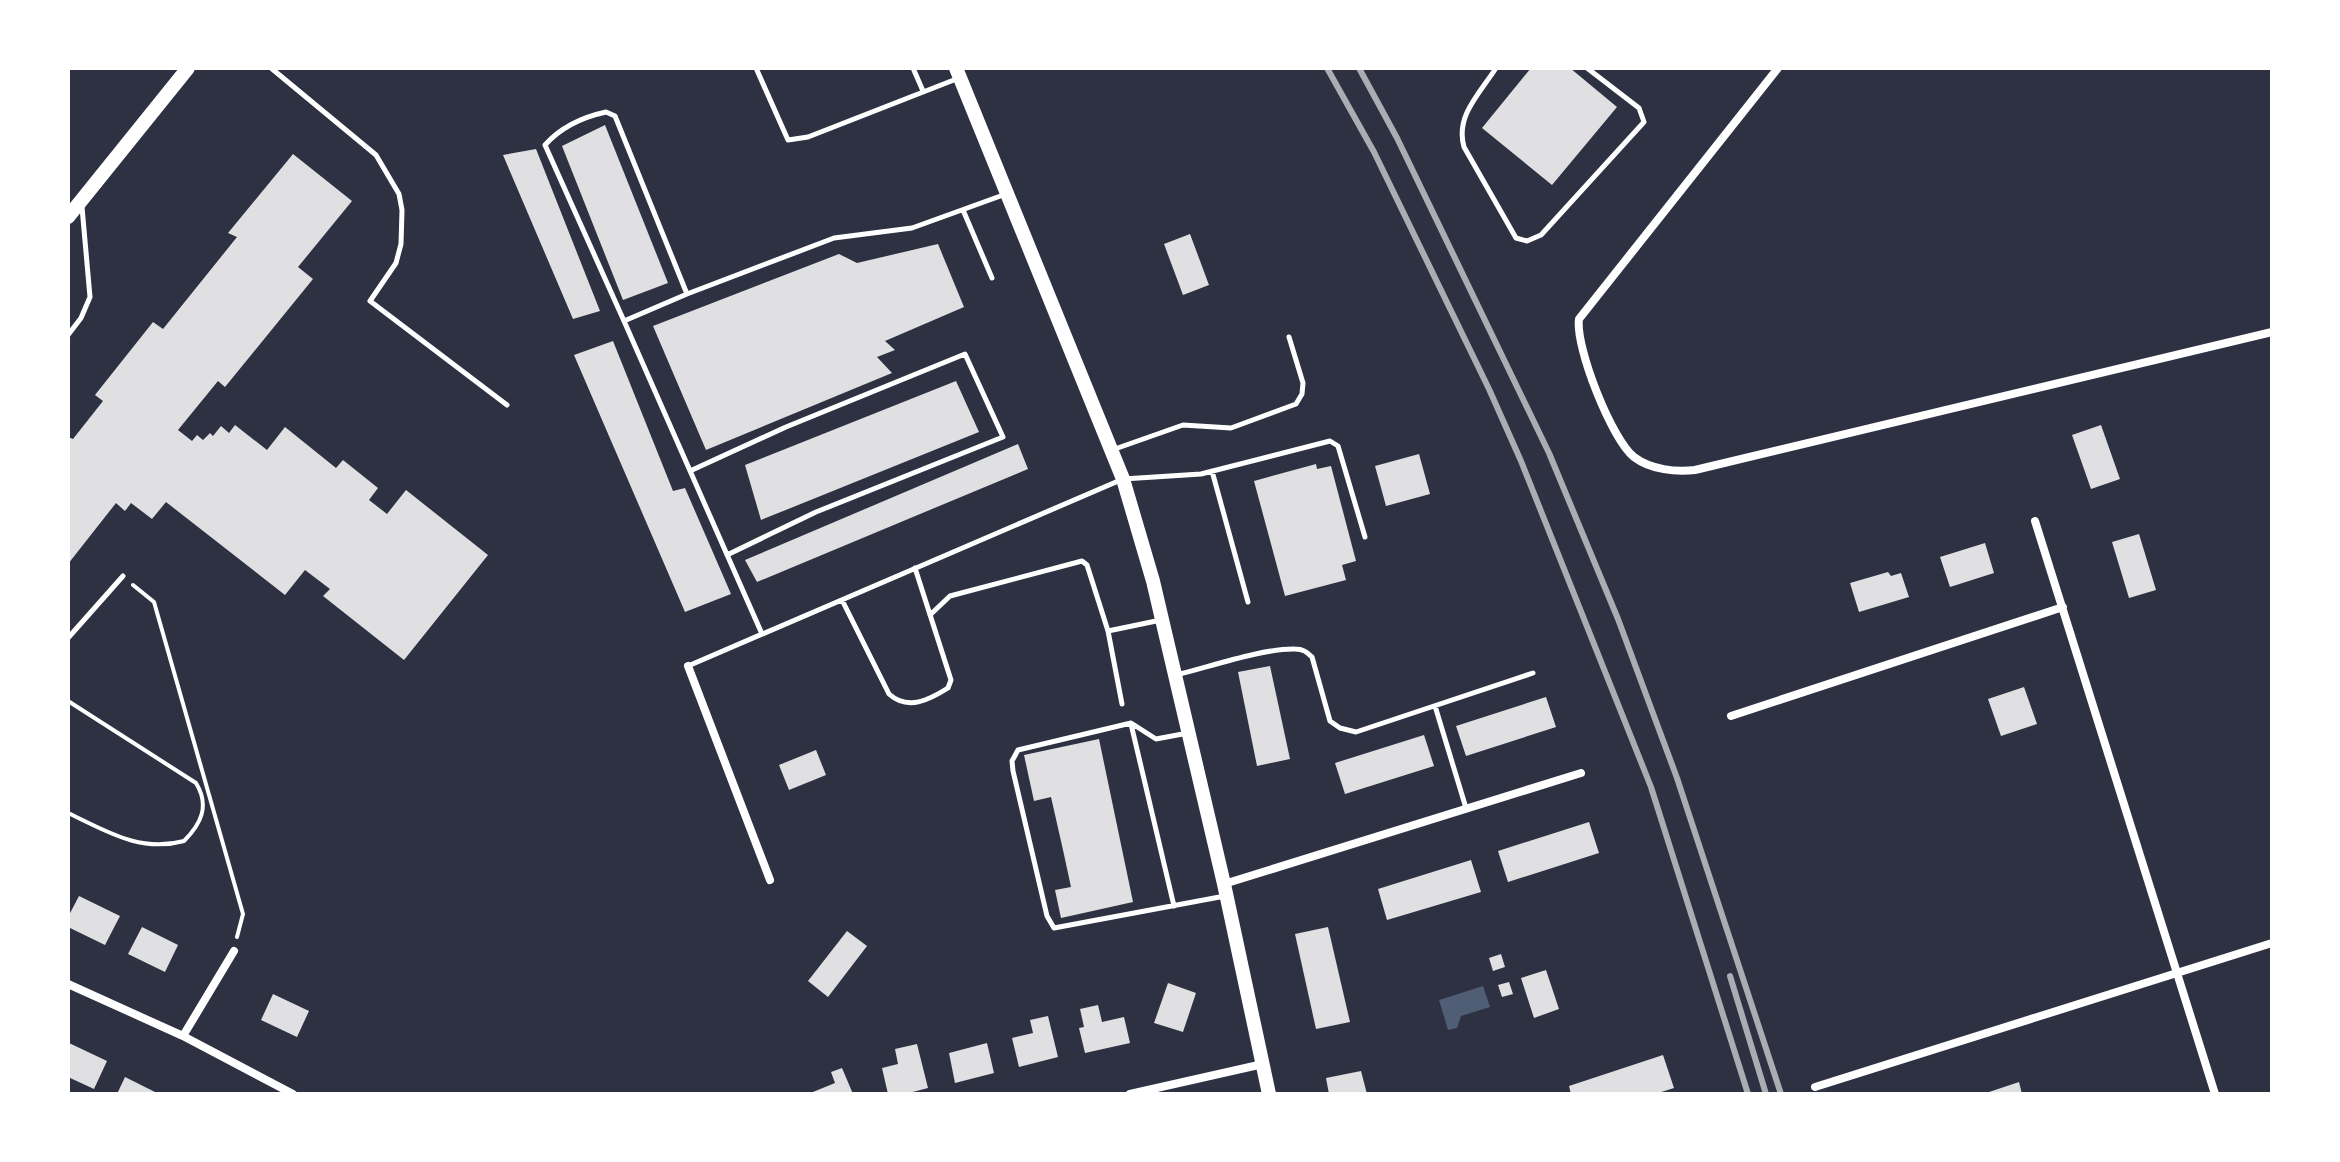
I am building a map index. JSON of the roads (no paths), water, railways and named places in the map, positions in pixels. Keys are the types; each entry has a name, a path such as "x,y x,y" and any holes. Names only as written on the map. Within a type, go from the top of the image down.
{"main road":[{"path":"68,217 179,71"},
{"path":"958,73 1123,479 1162,619 1269,1094"}],"street":[{"path":"1778,68 1579,319 1577,331 1591,379 1621,441 1634,457 1661,469 1695,470 2272,332"},
{"path":"2035,521 2215,1094"},
{"path":"1731,716 2063,607"},
{"path":"688,666 770,880"},
{"path":"1225,890 1581,773"},
{"path":"1815,1087 2272,943"},
{"path":"183,1036 234,951"},
{"path":"68,984 183,1036 293,1094"},
{"path":"1130,1094 1263,1064"}],"lane":[{"path":"271,68 376,155 399,194 401,244 396,263 370,301 507,405"},
{"path":"756,68 788,140 808,137 923,91 958,73"},
{"path":"913,68 923,91"},
{"path":"1496,68 1462,119 1460,134 1464,147 1516,238 1527,241 1541,235 1644,122 1639,108 1587,68"},
{"path":"687,294 615,116 606,112 592,115 556,133 545,145 762,634"},
{"path":"624,321 834,238 912,228 1007,194"},
{"path":"68,335 81,318 90,297 82,200"},
{"path":"963,210 992,278"},
{"path":"1111,450 1183,425 1231,428 1296,404 1302,394 1303,383 1289,337"},
{"path":"690,471 786,427 965,354 1003,437 816,512 727,555"},
{"path":"688,666 1123,479 1212,471 1330,441 1338,446 1365,537"},
{"path":"1212,471 1248,602"},
{"path":"930,615 950,596 1082,561 1087,565 1108,631 1122,704"},
{"path":"842,600 889,694 898,702 909,705 938,695 948,688 951,680 915,568"},
{"path":"68,638 123,576"},
{"path":"1108,631 1162,619"},
{"path":"1175,675 1247,657 1295,649 1306,651 1312,657 1330,721 1340,728 1356,732 1533,673"},
{"path":"1435,706 1466,809"},
{"path":"1131,723 1174,906"},
{"path":"1188,733 1156,739 1131,723 1018,750 1012,761 1013,771 1047,916 1054,928 1174,906 1225,890"}],"water":[{"path":"1483,986 1490,1007 1461,1016 1457,1028 1448,1030 1439,1000"}],"railway":[{"path":"1327,68 1374,152 1521,461 1651,787 1748,1094"},
{"path":"1359,68 1397,138 1549,453 1618,619 1677,778 1781,1094"},
{"path":"1730,976 1766,1094"}]}
